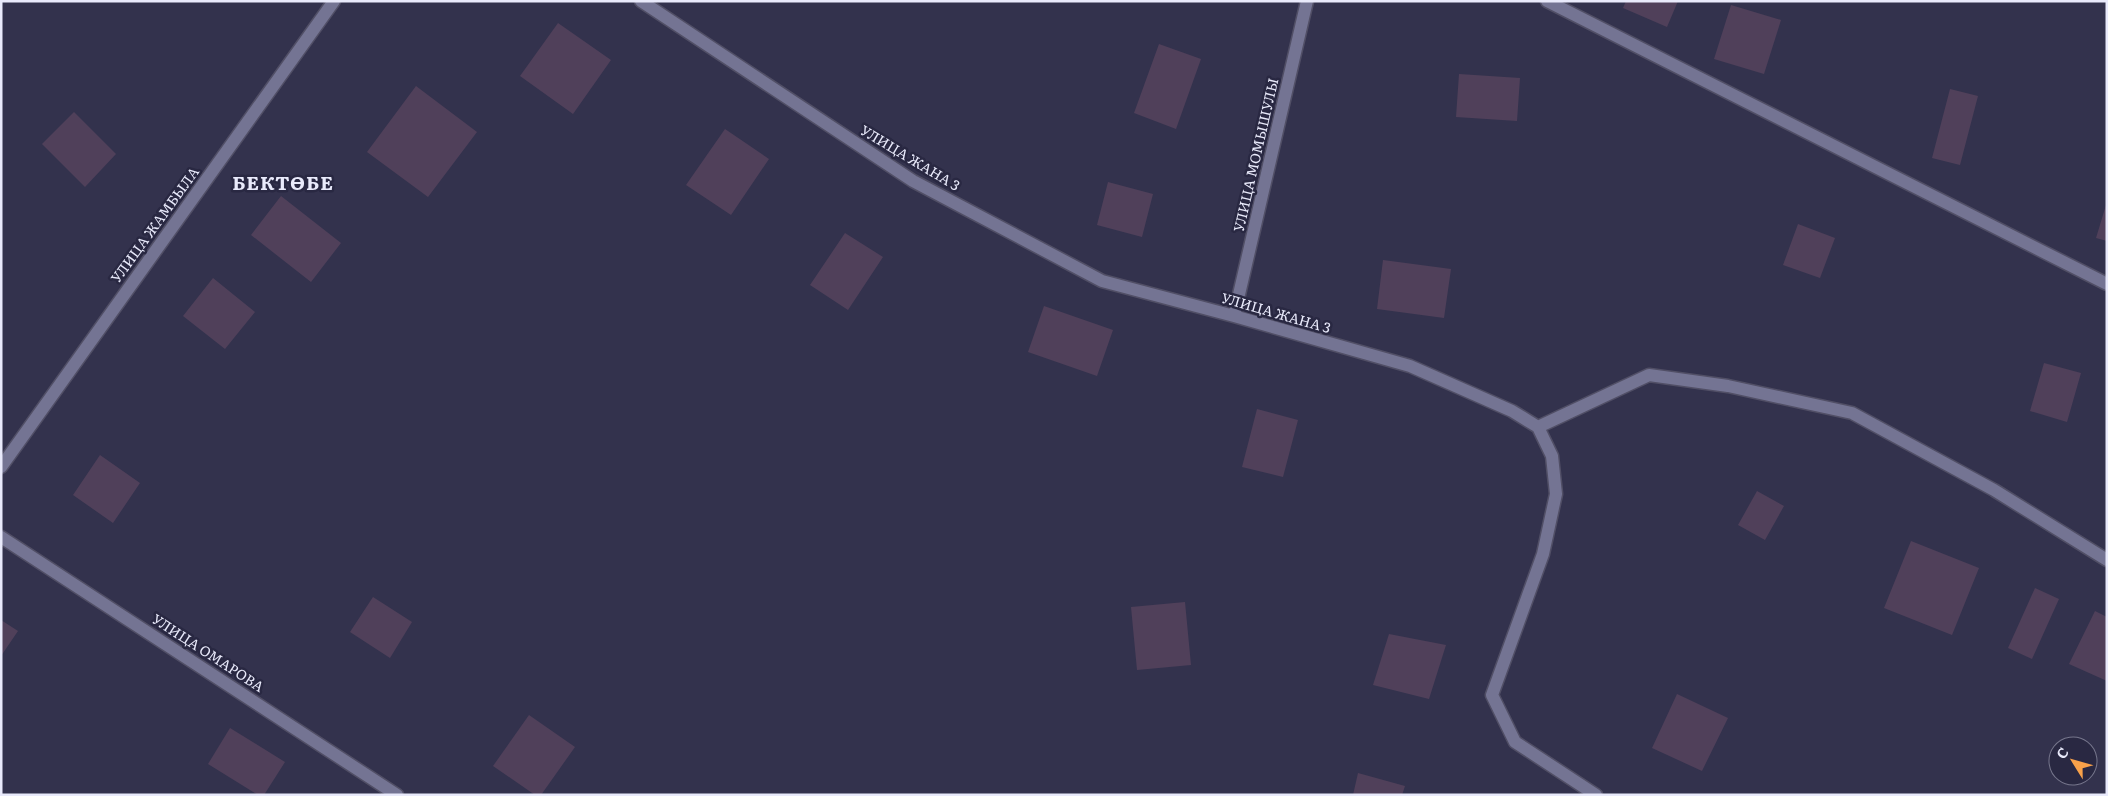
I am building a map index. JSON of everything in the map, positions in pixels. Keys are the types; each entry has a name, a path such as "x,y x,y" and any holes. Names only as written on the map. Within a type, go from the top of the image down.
{"street":[{"name":"УЛИЦА ЖАМБЫЛА","path":"1,467 334,1"},
{"name":"УЛИЦА ЖАНА 3","path":"641,1 913,181 1102,281 1410,366 1512,411 1538,427"},
{"name":"УЛИЦА МОМЫШУЛЫ","path":"1234,316 1307,1"},
{"path":"1547,1 2107,284"},
{"path":"1596,795 1515,742 1492,694 1543,554 1556,494 1552,456 1538,427 1649,375 1728,386 1852,413 1994,490 2107,560"},
{"name":"УЛИЦА ОМАРОВА","path":"1,537 397,795"}],"building":[{"path":"1626,1 1678,1 1667,27 1623,8"},
{"path":"1731,5 1781,20 1764,74 1714,59"},
{"path":"558,23 611,60 573,114 520,76"},
{"path":"1159,44 1201,59 1176,129 1134,113"},
{"path":"1459,74 1520,78 1517,121 1456,117"},
{"path":"416,86 477,132 428,197 367,152"},
{"path":"1950,89 1978,96 1960,165 1932,158"},
{"path":"74,112 116,154 85,187 42,144"},
{"path":"725,129 769,159 731,215 686,185"},
{"path":"1108,182 1153,194 1142,237 1097,225"},
{"path":"281,196 341,243 311,282 251,235"},
{"path":"2107,205 2107,241 2096,238"},
{"path":"1798,224 1835,238 1820,278 1783,265"},
{"path":"845,233 883,257 848,310 810,285"},
{"path":"1383,260 1451,269 1444,318 1377,309"},
{"path":"213,278 255,312 225,349 183,316"},
{"path":"1044,306 1113,330 1097,376 1028,352"},
{"path":"2044,363 2081,373 2067,422 2030,411"},
{"path":"1257,409 1298,420 1283,477 1242,467"},
{"path":"100,455 140,483 113,523 73,495"},
{"path":"1757,491 1784,506 1765,540 1738,525"},
{"path":"1911,541 1979,568 1952,635 1884,608"},
{"path":"2035,588 2059,599 2032,659 2008,648"},
{"path":"373,597 412,622 390,658 350,632"},
{"path":"1185,602 1191,665 1137,670 1131,607"},
{"path":"2095,611 2107,617 2107,681 2069,664"},
{"path":"1,620 18,631 1,656"},
{"path":"1389,634 1446,645 1429,699 1373,685"},
{"path":"1677,694 1728,718 1702,771 1652,748"},
{"path":"529,715 575,747 541,795 535,795 493,766"},
{"path":"230,728 285,762 264,795 258,795 208,764"},
{"path":"1358,773 1405,786 1402,795 1353,795"}],"district":[{"name":"БЕКТӨБЕ","path":"283,183"}]}
